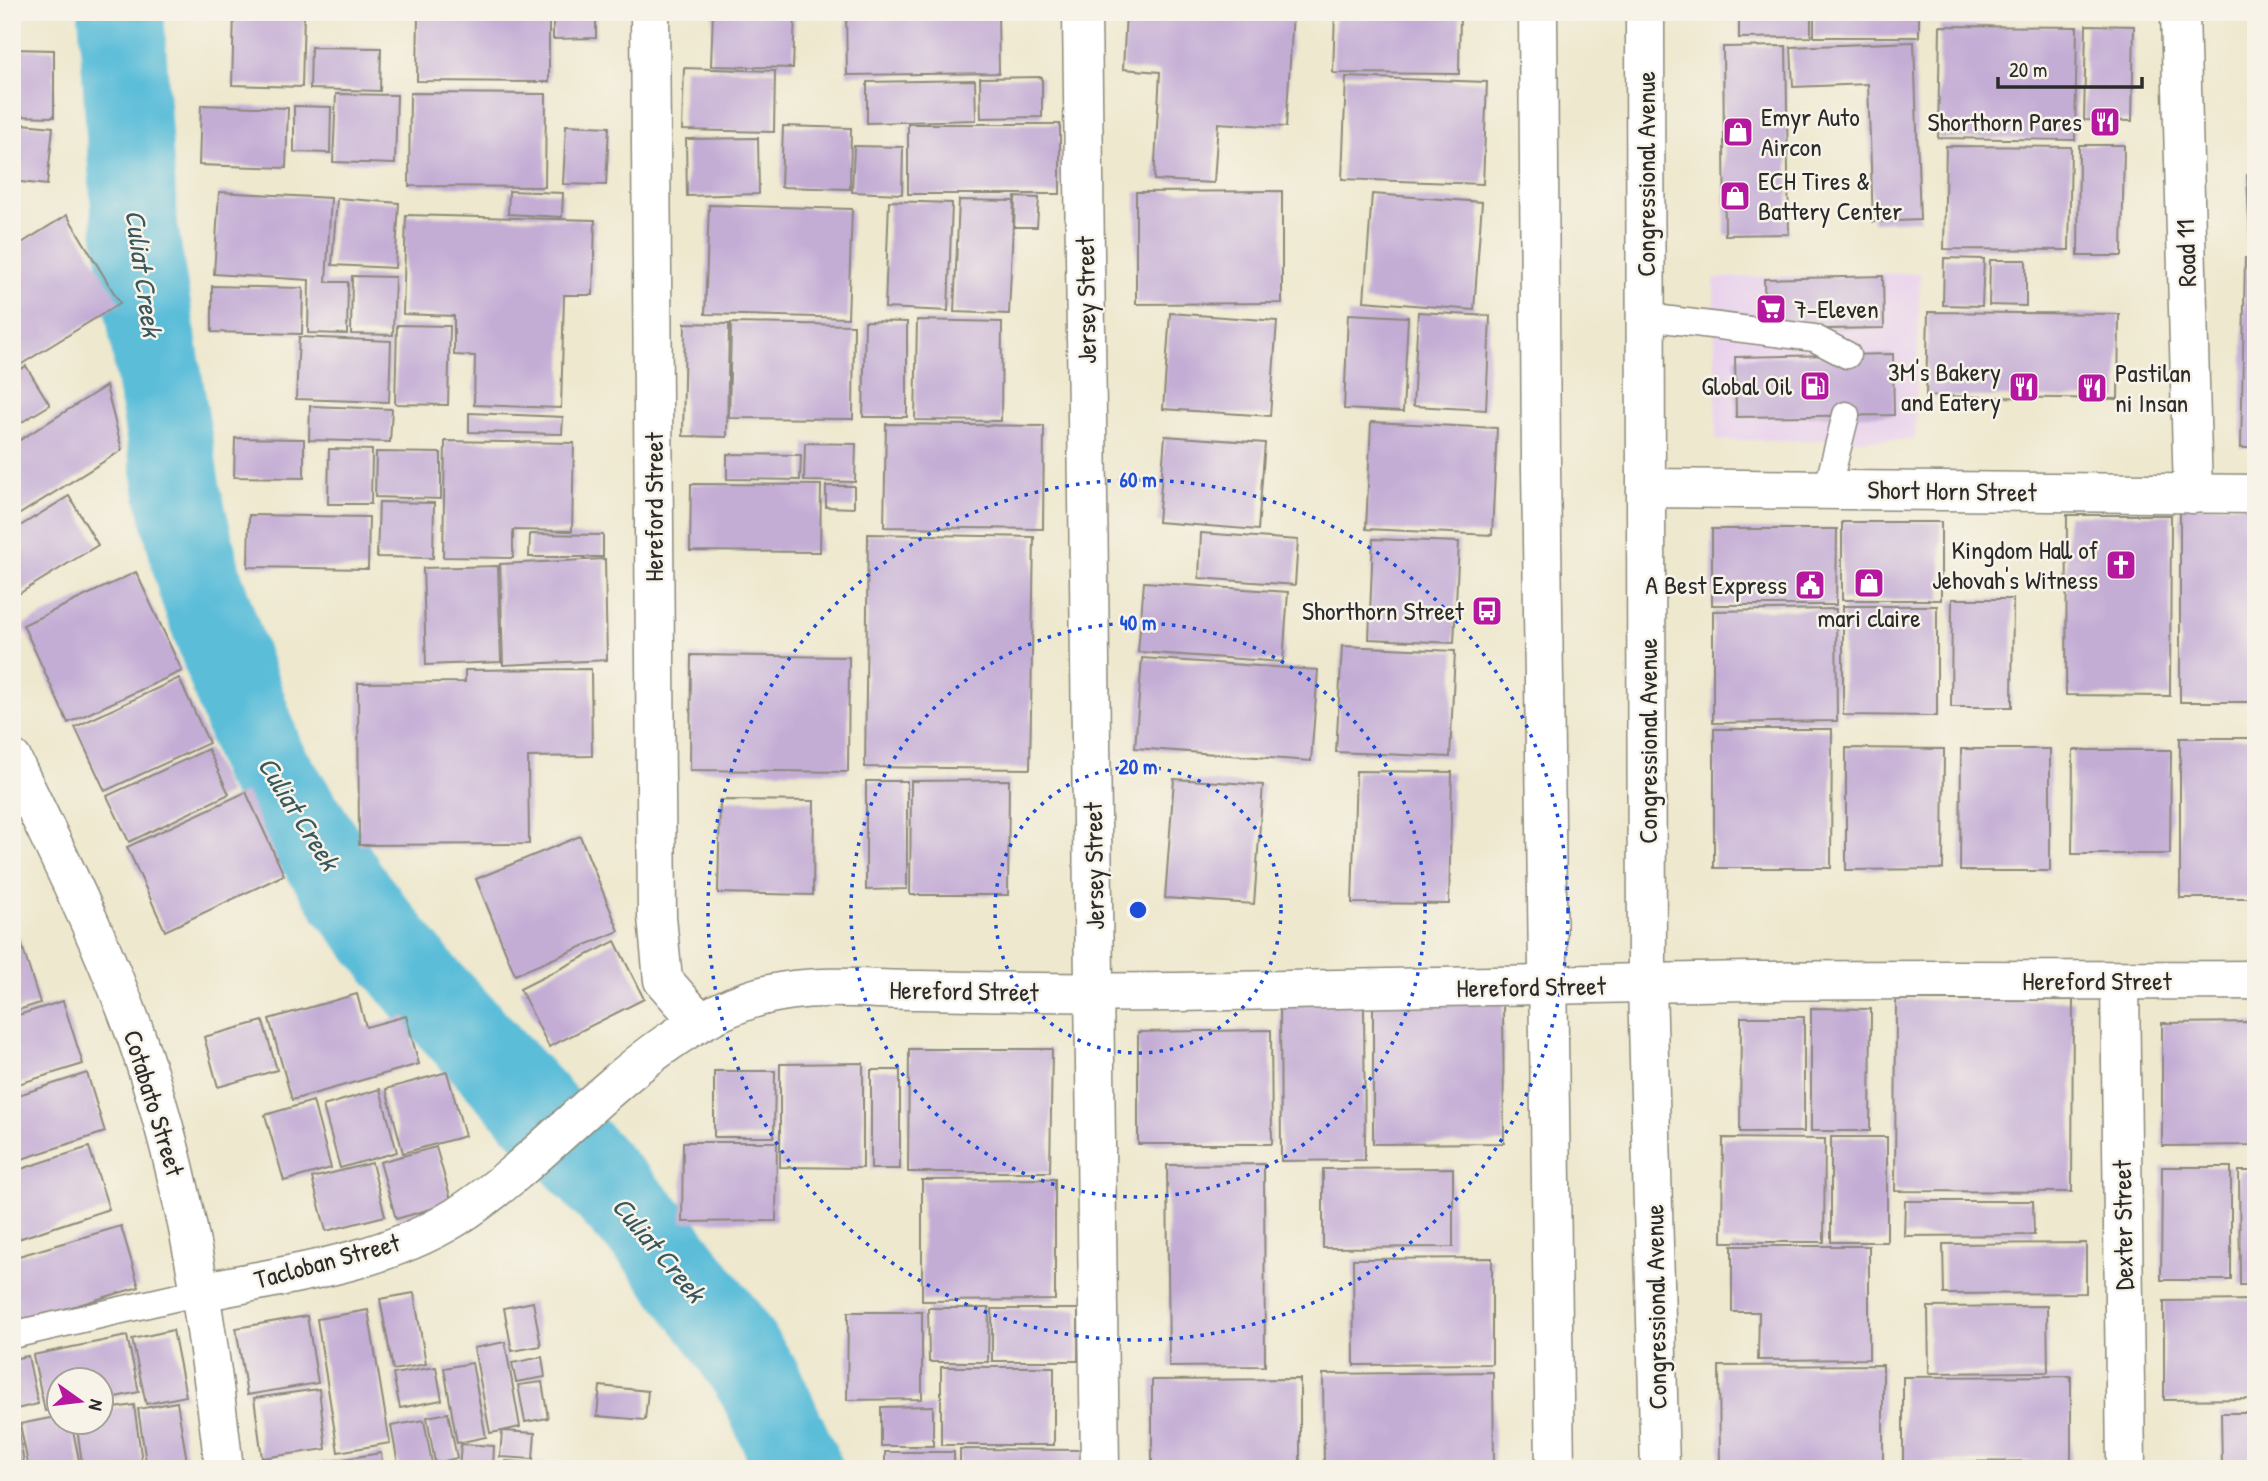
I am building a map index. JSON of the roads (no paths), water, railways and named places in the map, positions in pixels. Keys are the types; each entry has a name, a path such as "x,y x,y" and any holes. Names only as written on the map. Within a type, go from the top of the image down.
{"street":[{"name":"Hereford Street","path":"650,12 657,917 663,980 699,1021 733,1004 777,992 834,989 1095,993 1647,984 2256,980"},
{"name":"Jersey Street","path":"1082,12 1100,1469"},
{"path":"1538,12 1555,1469"},
{"name":"Congressional Avenue","path":"1645,12 1647,984 1660,1469"},
{"name":"Road 11","path":"2180,12 2193,494"},
{"name":"Short Horn Street","path":"1648,488 2256,494"},
{"name":"Cotabato Street","path":"12,759 80,900 137,1039 182,1193 213,1371 224,1469"},
{"name":"Dexter Street","path":"2120,981 2126,1469"},
{"name":"Tacloban Street","path":"200,1293 332,1265 403,1244 452,1219 522,1167 641,1064 699,1021"}],"lane":[{"path":"1647,317 1814,338 1847,355"},
{"path":"1827,490 1846,415"},
{"name":"Tacloban Street","path":"12,1335 200,1293"}],"waterway":[{"name":"Culiat Creek","path":"121,12 135,227 178,493 200,584 263,762 352,898 422,985 655,1238 725,1330 760,1384 799,1469"}],"place":[{"name":"Shorthorn Pares","path":"2105,122"},
{"name":"Emyr Auto Aircon","path":"1738,132"},
{"name":"ECH Tires & Battery Center","path":"1735,196"},
{"name":"7-Eleven","path":"1771,309"},
{"name":"Global Oil","path":"1815,386"},
{"name":"3M's Bakery and Eatery","path":"2024,387"},
{"name":"Pastilan ni Insan","path":"2092,388"},
{"name":"Kingdom Hall of Jehovah's Witness","path":"2121,565"},
{"name":"mari claire","path":"1869,583"},
{"name":"A Best Express","path":"1810,585"},
{"name":"Shorthorn Street","path":"1487,611"}]}
